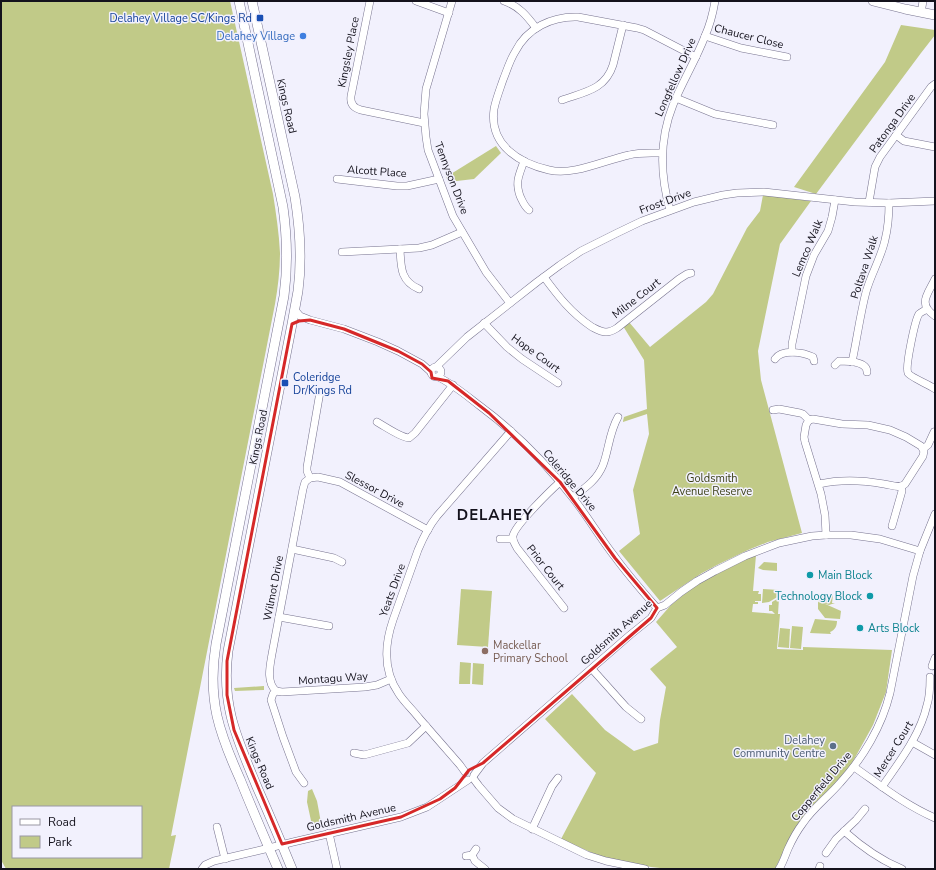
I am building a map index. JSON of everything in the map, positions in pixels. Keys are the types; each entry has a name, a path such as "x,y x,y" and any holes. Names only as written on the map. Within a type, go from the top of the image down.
{"main road":[{"name":"Kings Road","path":"239,1 283,207 287,266 284,296 215,648 213,686 217,718 222,735 278,869"},
{"name":"Kings Road","path":"252,1 290,171 297,208 300,250 298,290 295,310 228,651 226,678 228,705 234,730 292,869"},
{"path":"873,1 920,5 935,15"},
{"path":"892,1 920,5 935,10"}],"street":[{"name":"Kingsley Place","path":"370,1 351,96 352,105 361,110 424,123"},
{"path":"416,1 449,14"},
{"name":"Tennyson Drive","path":"452,1 426,89 424,123 428,150 453,216 486,272 510,303"},
{"path":"504,1 511,3 520,9 536,28"},
{"name":"Longfellow Drive","path":"670,210 663,182 662,153 664,134 676,98 711,22 716,1"},
{"path":"662,153 635,154 564,171 553,171 546,169 524,161 513,155 499,139 495,126 495,104 511,59 523,39 536,28 554,19 570,17 584,18 644,30 696,57"},
{"path":"562,100 592,89 605,81 611,71 623,25"},
{"name":"Chaucer Close","path":"705,36 741,48 787,57"},
{"name":"Patonga Drive","path":"869,202 877,162 935,84"},
{"path":"676,98 715,114 773,126"},
{"path":"896,135 904,141 935,147"},
{"path":"524,161 517,186 523,204 529,210"},
{"name":"Alcott Place","path":"337,179 407,186 439,179"},
{"name":"Frost Drive","path":"437,371 459,343 544,277 581,251 616,232 670,210 709,198 737,193 764,192 835,200 869,202 889,203 935,201"},
{"name":"Lemco Walk","path":"792,352 792,344 806,276 814,255 828,231 835,200"},
{"name":"Poltava Walk","path":"852,362 866,293 885,241 888,224 889,203"},
{"path":"342,252 419,248 432,245 462,232"},
{"path":"400,249 403,275 410,284 419,289"},
{"name":"Milne Court","path":"544,277 570,310 596,330 606,332 618,328 684,275 691,273"},
{"path":"935,279 925,298 927,309 935,316"},
{"path":"927,309 920,313 918,317 907,369 909,374 935,389"},
{"name":"Coleridge Drive","path":"295,310 300,316 365,337 398,351 437,371 489,413 532,452 560,482 573,497 615,558 658,608"},
{"name":"Coleridge Drive","path":"292,324 299,321 310,320"},
{"name":"Hope Court","path":"484,323 503,344 514,353 558,383"},
{"path":"775,359 781,354 792,352 809,355 813,357 814,361"},
{"path":"835,365 838,361 852,362 865,366 867,372"},
{"path":"377,422 406,438 412,437 450,383"},
{"path":"310,478 306,467 320,392"},
{"path":"773,410 779,409 800,413 809,420"},
{"path":"573,497 592,481 600,471 612,430 618,417"},
{"path":"809,420 813,419 842,424 868,425 883,428 906,437 920,445 924,451 923,456 905,484 901,486 846,480 819,484"},
{"path":"809,420 806,424 804,437 806,451 819,484 824,507 826,535"},
{"name":"Yeats Drive","path":"511,432 437,516 422,539 387,639 386,658 391,679 399,694 426,726 498,808 507,815 532,829 587,855 621,867 645,869"},
{"path":"923,449 928,445 934,432"},
{"name":"Slessor Drive","path":"310,478 318,477 340,482 428,530"},
{"name":"Wilmot Drive","path":"304,783 296,772 280,730 271,700 276,691 270,682 270,671 304,485 310,478"},
{"name":"Prior Court","path":"560,482 540,501 516,530 513,539 517,548 564,608"},
{"path":"892,526 902,491 901,486"},
{"name":"Copperfield Drive","path":"780,868 792,840 802,823 840,784 854,767 864,752 886,709 911,584 920,551 935,514"},
{"name":"Goldsmith Avenue","path":"202,869 208,863 282,844 401,817 427,807 455,788 651,618 658,608 665,606 681,592 715,570 745,556 779,543 805,537 826,535 851,535 867,537 920,551"},
{"name":"Prior Court","path":"500,539 513,539"},
{"path":"292,549 334,558 342,562"},
{"path":"279,617 329,626"},
{"path":"932,666 935,658"},
{"path":"592,669 626,707 641,720"},
{"name":"Mercer Court","path":"882,787 912,742 932,700 930,677"},
{"name":"Montagu Way","path":"276,691 282,692 364,687 377,685 391,679"},
{"path":"354,753 364,755 408,743 426,726"},
{"path":"912,742 935,755"},
{"path":"854,767 910,806 935,818"},
{"path":"532,829 552,786 558,778"},
{"path":"826,853 836,839 865,809"},
{"path":"217,827 225,859"},
{"path":"844,831 882,860 902,869"},
{"path":"330,833 337,869"},
{"path":"471,853 475,860 485,869"}],"highlighted area":[{"path":"310,320 344,329 398,351 422,364 431,372 432,378 448,381 489,413 560,482 615,558 657,608 651,618 483,763 469,770 455,788 440,799 401,817 282,844 234,730 227,695 227,661 292,324 299,321"}],"green space":[{"path":"1,1 230,1 273,194 280,246 279,272 275,304 171,836 176,835 169,869 6,869 1,860"},
{"path":"901,25 935,30 935,35 816,194 794,187 885,62"},
{"path":"496,146 501,153 474,179 448,182 446,177"},
{"name":"Goldsmith Avenue Reserve","path":"763,195 811,201 780,244 758,351 761,380 802,533 768,542 748,550 702,573 660,601 619,551 640,534 633,490 649,434 647,414 623,422 624,417 647,409 644,360 623,326 629,322 650,347 706,302 713,294 747,228 760,211"},
{"path":"756,555 753,591 759,591 758,594 761,594 761,601 755,601 758,602 758,604 753,604 752,612 775,614 772,611 769,611 769,605 772,605 772,602 779,598 778,614 780,614 777,649 803,650 803,647 892,650 886,692 873,725 851,765 837,782 804,816 791,836 775,869 669,869 651,867 597,855 561,839 596,773 545,719 572,694 605,730 634,751 658,743 660,720 666,687 650,669 677,647 656,622 671,605 688,591 709,577 737,562"},
{"path":"764,562 777,563 777,571 758,568"},
{"path":"461,589 492,591 488,647 457,645"},
{"path":"763,589 779,590 779,596 769,602 762,603"},
{"path":"818,594 833,595 832,603 835,603 829,605 818,601"},
{"path":"818,602 841,611 840,619 825,618 818,609"},
{"path":"815,619 837,621 837,625 830,632 831,634 810,633"},
{"path":"792,626 803,627 801,649 790,648"},
{"path":"780,628 790,629 789,648 778,647"},
{"path":"460,662 471,663 470,684 459,684"},
{"path":"473,663 484,664 483,685 472,684"},
{"path":"264,686 264,690 235,691 234,688"},
{"path":"312,789 317,801 322,828 313,830 307,802 308,791"}],"place":[{"name":"Delahey Village SC/Kings Rd","path":"260,18"},
{"name":"Delahey Village","path":"303,36"},
{"name":"Coleridge Dr/Kings Rd","path":"285,383"},
{"name":"Main Block","path":"810,575"},
{"name":"Technology Block","path":"870,596"},
{"name":"Arts Block","path":"860,628"},
{"name":"Mackellar Primary School","path":"485,651"},
{"name":"Delahey Community Centre","path":"833,746"}],"district":[{"name":"DELAHEY","path":"495,515"}]}
